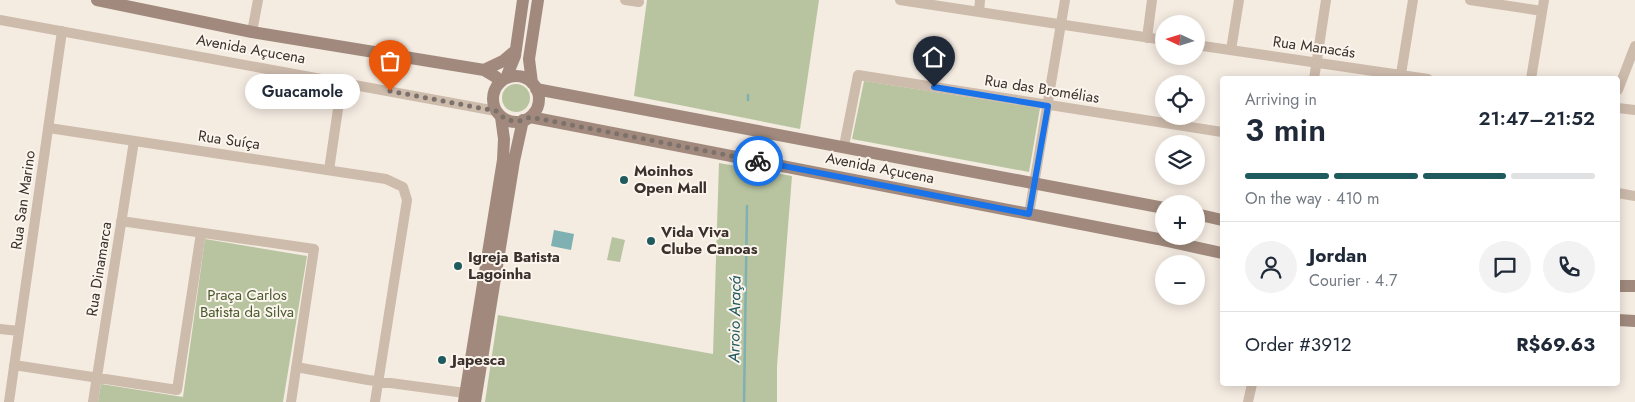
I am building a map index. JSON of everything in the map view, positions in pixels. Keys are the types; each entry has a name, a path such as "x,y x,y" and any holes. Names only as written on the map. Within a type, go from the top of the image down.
{"main road":[{"name":"Avenida Açucena","path":"97,0 252,32 484,70"},
{"path":"464,397 503,160 504,138 493,96 516,50 523,0"},
{"path":"475,402 514,161 527,118 538,104 538,96 534,86 529,59 538,0"},
{"path":"484,70 503,62 516,50"},
{"path":"484,70 502,81"},
{"path":"502,81 519,76 534,86"},
{"name":"Avenida Açucena","path":"534,86 1155,206"},
{"path":"499,114 508,120 516,122 527,118"},
{"name":"Avenida Açucena","path":"527,118 1220,253"},
{"path":"1205,216 1220,220"},
{"path":"1620,286 1635,286"},
{"path":"1620,320 1635,321"}],"street":[{"path":"252,32 258,0"},
{"path":"624,0 639,2"},
{"path":"900,0 1155,39"},
{"path":"978,12 980,0"},
{"path":"1029,214 1065,0"},
{"path":"1147,38 1152,0"},
{"path":"1231,50 1239,0"},
{"path":"1315,76 1326,0"},
{"path":"1401,74 1413,0"},
{"path":"1470,0 1542,11"},
{"path":"1531,76 1544,0"},
{"name":"Avenida Açucena","path":"0,20 342,82 499,114"},
{"name":"Rua San Marino","path":"9,402 62,31"},
{"name":"Rua Manacás","path":"1205,46 1412,76"},
{"path":"1620,85 1635,46"},
{"name":"Rua das Bromélias","path":"844,146 858,75 1220,132"},
{"path":"329,170 342,82"},
{"path":"1620,108 1635,110"},
{"name":"Rua Suíça","path":"49,128 386,179 403,187 407,200 379,381"},
{"name":"Rua Dinamarca","path":"93,402 134,141"},
{"path":"1620,193 1635,196"},
{"path":"122,221 314,249 291,402"},
{"path":"14,364 177,390 201,233"},
{"path":"0,329 19,331"},
{"path":"296,368 464,397"},
{"path":"375,402 379,381"},
{"path":"1248,402 1252,386"}],"green space":[{"path":"647,0 819,0 800,129 634,96"},
{"path":"864,81 1040,108 1029,172 852,139"},
{"path":"516,84 526,88 530,98 526,108 516,112 506,108 502,98 506,88"},
{"path":"719,163 792,176 777,366 777,402 485,402 498,315 713,354"},
{"path":"612,237 625,240 620,262 607,260"},
{"name":"Praça Carlos Batista da Silva","path":"205,239 307,256 283,402 98,402 101,384 183,397"}],"water":[{"path":"554,230 574,234 571,250 551,246"}],"waterway":[{"name":"Arroio Araçá","path":"748,95 748,100"},
{"name":"Arroio Araçá","path":"744,402 747,206"}],"way so far":[{"path":"390,91 496,111 508,120 516,122 530,117 758,161"}],"place":[{"name":"Guacamole","path":"390,91"},
{"name":"Moinhos Open Mall","path":"624,180"},
{"name":"Vida Viva Clube Canoas","path":"651,241"},
{"name":"Igreja Batista Lagoinha","path":"458,266"},
{"name":"Japesca","path":"442,360"}],"route":[{"path":"758,161 1029,214 1048,106 934,87"}]}
